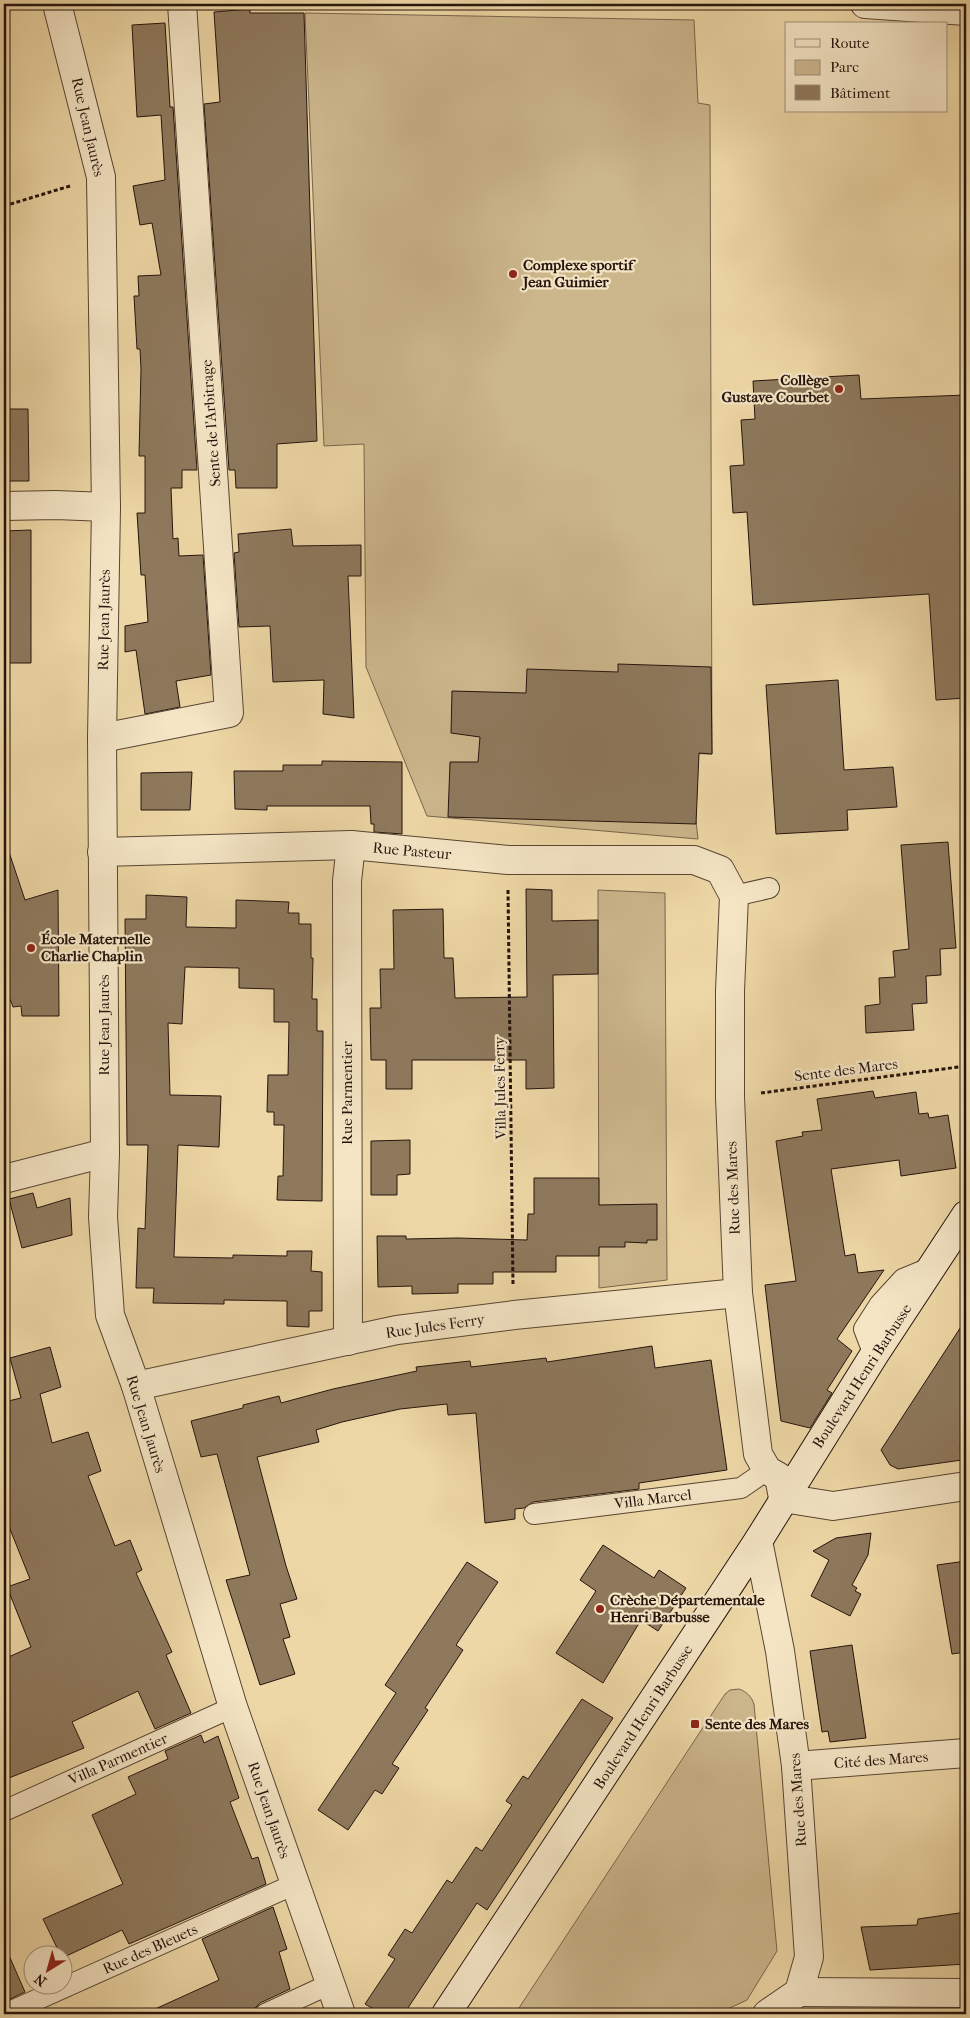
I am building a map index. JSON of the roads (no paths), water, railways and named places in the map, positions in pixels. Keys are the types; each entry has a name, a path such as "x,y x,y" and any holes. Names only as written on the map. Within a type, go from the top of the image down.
{"street":[{"name":"Rue Jean Jaurès","path":"57,4 101,177 106,507 102,738 105,1153 103,1217 110,1315 136,1386 233,1707 341,2014"},
{"name":"Sente de l'Arbitrage","path":"102,738 229,713 182,4"},
{"path":"864,4 966,11"},
{"path":"4,506 56,505 106,507"},
{"name":"Rue Pasteur","path":"102,852 352,845 508,860 694,860 720,870 734,896"},
{"name":"Rue Parmentier","path":"348,1341 347,881 352,845"},
{"name":"Rue des Mares","path":"734,896 730,991 730,1097 738,1294 758,1454 767,1470 779,1477 783,1498"},
{"path":"4,1179 105,1153"},
{"name":"Boulevard Henri Barbusse","path":"446,2014 758,1541 783,1498 874,1355 966,1215"},
{"name":"Rue Jules Ferry","path":"136,1386 398,1330 514,1316 738,1294"},
{"path":"783,1498 832,1506 966,1486"},
{"name":"Rue des Mares","path":"758,1541 780,1651 796,1766 809,1957 799,1992"},
{"name":"Cité des Mares","path":"796,1766 966,1753"},
{"path":"767,2014 799,1992 966,1993"}],"lane":[{"path":"734,896 770,888"},
{"name":"Villa Marcel","path":"534,1514 740,1488 767,1470"},
{"name":"Villa Parmentier","path":"4,1811 233,1707"},
{"name":"Rue des Bleuets","path":"5,2014 295,1884"},
{"path":"265,2014 330,1984"}],"place":[{"name":"Complexe sportif Jean Guimier","path":"513,274"},
{"name":"Collège Gustave Courbet","path":"839,389"},
{"name":"École Maternelle Charlie Chaplin","path":"31,948"},
{"name":"Crèche Départementale Henri Barbusse","path":"600,1609"},
{"name":"Sente des Mares","path":"695,1724"}]}
